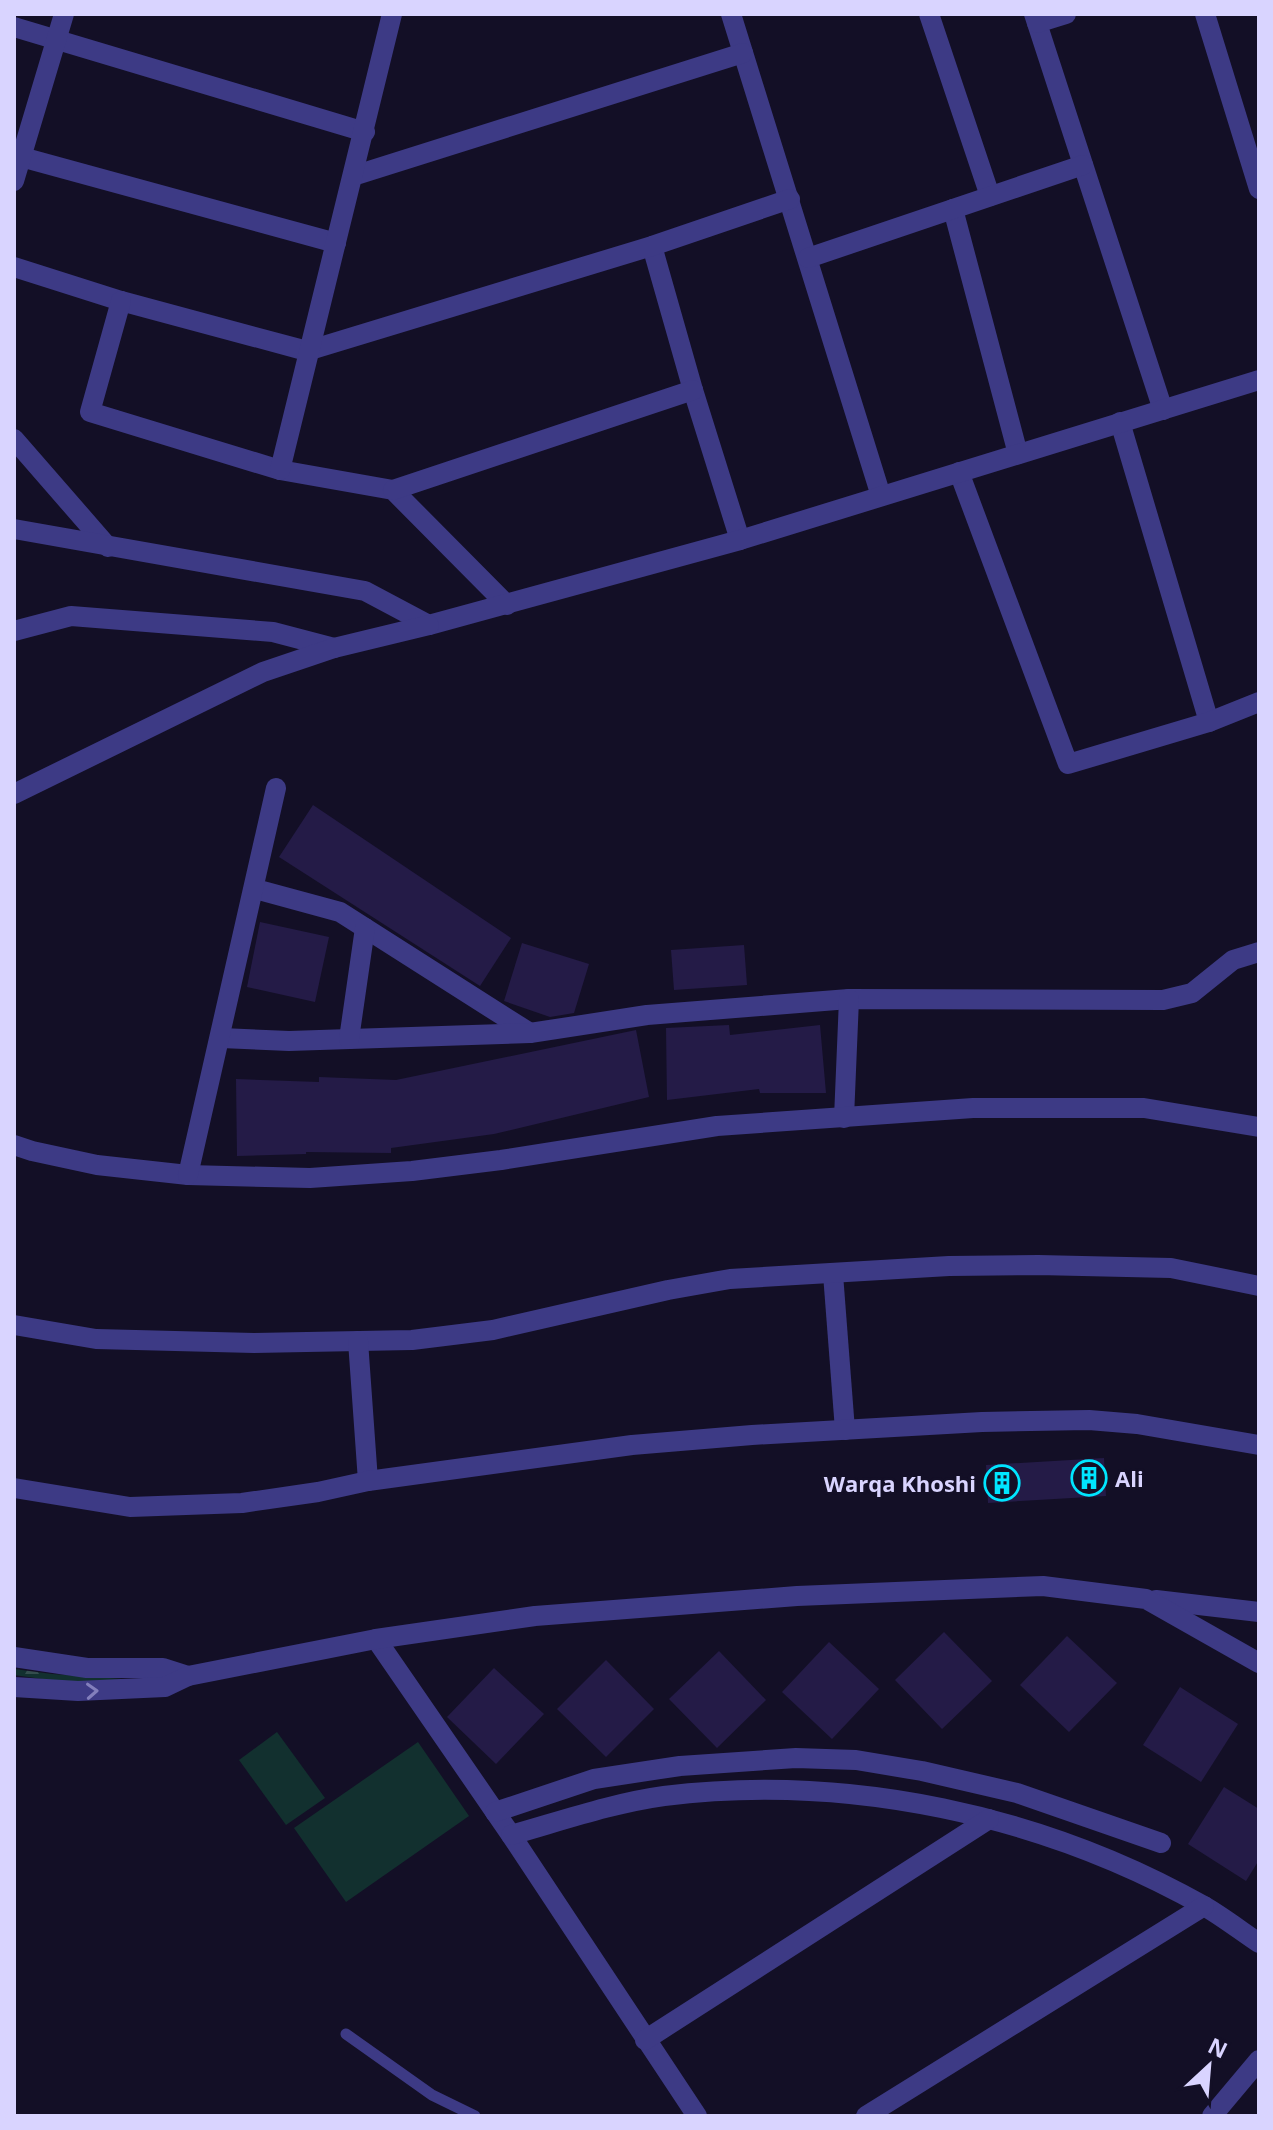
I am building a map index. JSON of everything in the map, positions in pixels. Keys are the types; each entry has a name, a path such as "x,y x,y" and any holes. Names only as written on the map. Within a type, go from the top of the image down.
{"street":[{"path":"14,181 18,156 64,14"},
{"path":"731,14 881,496"},
{"path":"929,14 990,196"},
{"path":"1066,14 1036,19 1163,410"},
{"path":"1205,14 1259,189"},
{"path":"280,470 307,351 365,132 391,15"},
{"path":"14,27 365,132"},
{"path":"353,176 743,53"},
{"path":"18,156 336,243"},
{"path":"808,258 1083,165"},
{"path":"14,267 121,301 307,351 652,246 790,199"},
{"path":"953,209 1018,454"},
{"path":"652,246 740,540"},
{"path":"121,301 90,412 280,470 393,490 693,390"},
{"path":"14,794 263,672 334,648 507,605 740,540 1259,380"},
{"path":"1120,422 1209,722"},
{"path":"14,439 108,547"},
{"path":"959,472 1068,764 1209,722 1259,702"},
{"path":"393,490 507,605"},
{"path":"14,529 365,591 429,625"},
{"path":"14,631 71,616 273,632 334,648"},
{"path":"188,1175 276,788"},
{"path":"255,889 340,912 530,1033"},
{"path":"349,1039 365,928"},
{"path":"221,1038 289,1041 530,1033 647,1015 849,999 1163,1000 1192,993 1233,960 1259,952"},
{"path":"844,1118 849,999"},
{"path":"14,1145 97,1165 188,1175 310,1178 412,1171 717,1126 973,1108 1144,1108 1259,1127"},
{"path":"14,1325 96,1339 254,1343 412,1340 493,1330 730,1279 949,1266 1171,1268 1259,1286"},
{"path":"833,1274 845,1430"},
{"path":"358,1341 368,1481"},
{"path":"14,1488 130,1507 242,1503 368,1481 632,1445 845,1430 1089,1420 1137,1424 1259,1445"},
{"path":"14,1687 78,1691 165,1687 188,1676 376,1639 535,1616 797,1596 1043,1586 1259,1612"},
{"path":"1146,1599 1259,1663"},
{"path":"376,1639 511,1835 697,2116"},
{"path":"14,1657 87,1668 163,1668 188,1676"},
{"path":"495,1812 594,1779 680,1766 796,1758 856,1760 922,1771 1017,1793 1161,1843"},
{"path":"511,1835 662,1797 767,1790 863,1795 989,1819 1102,1857 1204,1906 1259,1943"},
{"path":"645,2040 989,1819"},
{"path":"866,2116 1204,1906"},
{"path":"1212,2116 1259,2060"}],"lane":[{"path":"346,2034 432,2095 475,2116"}],"green space":[{"path":"14,1669 137,1680 64,1682 14,1675"},
{"path":"277,1732 325,1798 286,1825 239,1760"},
{"path":"418,1742 469,1816 346,1902 294,1828"}],"building":[{"path":"313,805 511,938 480,986 279,857"},
{"path":"260,922 329,937 315,1002 247,987"},
{"path":"522,943 589,964 574,1013 550,1017 504,1001"},
{"path":"744,945 747,985 674,990 671,950"},
{"path":"729,1025 730,1035 820,1025 826,1093 760,1093 759,1089 667,1100 666,1028"},
{"path":"636,1030 649,1097 494,1134 391,1148 391,1153 306,1152 237,1156 236,1079 319,1082 319,1077 396,1080"},
{"path":"1104,1458 1106,1496 988,1503 986,1465"},
{"path":"944,1632 992,1681 942,1729 895,1680"},
{"path":"1067,1636 1117,1683 1069,1732 1020,1685"},
{"path":"829,1642 879,1689 832,1739 782,1692"},
{"path":"719,1651 766,1700 717,1748 669,1699"},
{"path":"606,1660 654,1709 606,1757 557,1709"},
{"path":"494,1668 544,1714 496,1764 447,1717"},
{"path":"1180,1687 1238,1724 1201,1782 1143,1745"},
{"path":"1224,1787 1259,1809 1259,1860 1246,1881 1188,1844"}],"place":[{"name":"Ali","path":"1089,1478"},
{"name":"Warqa Khoshi","path":"1002,1483"}]}
